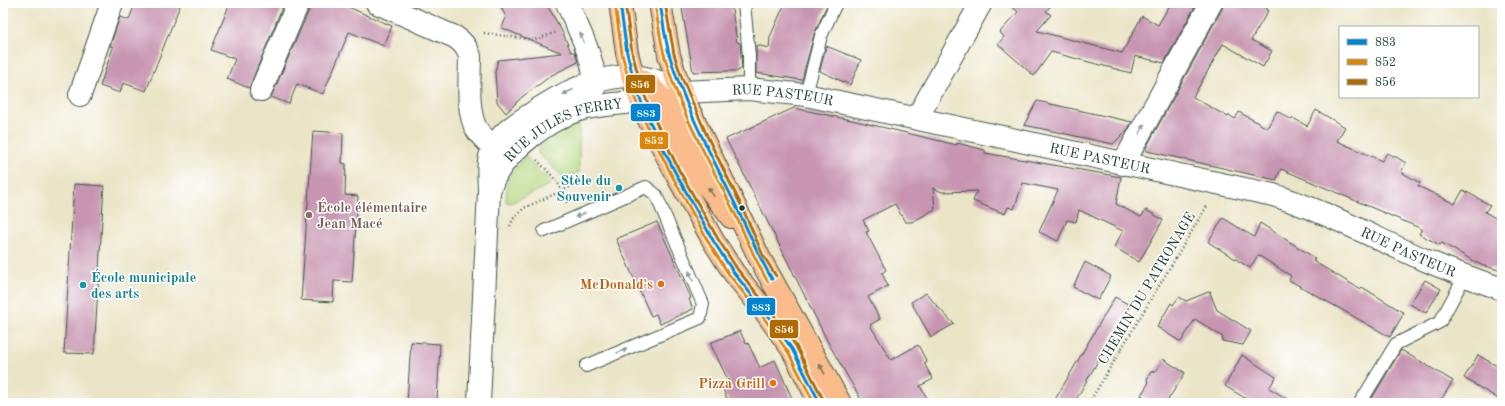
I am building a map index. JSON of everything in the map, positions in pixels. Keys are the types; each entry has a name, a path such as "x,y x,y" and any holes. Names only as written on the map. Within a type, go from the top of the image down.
{"main road":[{"path":"620,3 624,39 632,76 649,85 661,97 686,149 704,181 759,257 840,403"},
{"path":"660,3 669,55 661,97 675,172 714,242 734,272 783,335 792,349 820,403"}],"street":[{"path":"80,95 112,3"},
{"path":"261,90 298,3"},
{"path":"377,3 461,41 468,49 470,56 470,110 472,120 476,129 500,153"},
{"path":"567,3 592,64 595,82 592,95 586,103 577,110"},
{"path":"917,118 981,3"},
{"path":"1123,164 1211,3"},
{"name":"RUE JULES FERRY","path":"500,153 511,127 542,106 564,94 595,82 632,76"},
{"name":"RUE PASTEUR","path":"661,97 749,89 806,95 1273,195 1326,214 1425,260 1502,289"},
{"name":"RUE JULES FERRY","path":"479,403 489,191 488,165 500,153 524,142 555,120 577,110 588,107 661,97"}],"lane":[{"path":"744,3 749,56 749,89"},
{"path":"806,95 821,36 836,3"},
{"path":"544,231 646,187 656,195 703,304 700,318 586,366"},
{"path":"1360,403 1396,344 1440,322 1465,276"}],"path":[{"path":"461,41 481,33 534,40 576,26"},
{"path":"524,142 532,154 557,181 573,218"},
{"path":"509,229 514,218 524,208 581,182"},
{"name":"CHEMIN DU PATRONAGE","path":"1089,403 1220,184"}],"green space":[{"path":"571,125 579,125 579,172 565,178 538,154 538,149 544,143"},
{"path":"526,156 535,168 550,181 551,184 511,203 506,202 508,177"}],"building":[{"path":"135,3 181,3 146,91 123,83 120,93 100,86 113,47 110,46 120,17 129,20"},
{"path":"230,3 284,3 249,88 227,79 235,59 211,50"},
{"path":"310,3 339,3 392,26 384,46 349,32 323,94 297,84 289,104 271,97 310,8"},
{"path":"499,3 546,3 563,33 571,52 575,52 578,62 552,75 522,97 506,113 497,102 495,72 498,60 562,53 502,28 506,17"},
{"path":"681,3 731,3 737,42 740,43 742,68 738,71 693,72"},
{"path":"785,3 828,3 814,34 802,80 756,73 756,45 769,48 770,37"},
{"path":"1008,3 1053,3 1046,11 1051,15 1037,31 1122,53 1142,16 1158,25 1171,3 1197,3 1164,63 1135,56 1131,73 1051,52 1034,76 998,44 1004,37 1000,32 1018,12"},
{"path":"1223,3 1270,3 1266,10 1268,11 1251,40 1272,51 1263,67 1223,44 1193,97 1228,117 1229,115 1235,119 1239,112 1267,128 1277,111 1292,120 1293,118 1307,126 1316,110 1345,127 1337,141 1382,161 1387,153 1398,158 1406,163 1401,172 1420,183 1418,186 1455,204 1463,190 1490,205 1485,212 1502,222 1502,271 1481,265 1442,243 1440,245 1419,234 1422,229 1281,169 1276,180 1147,151 1146,148 1222,9"},
{"path":"826,46 861,60 850,85 820,71"},
{"path":"1037,101 1132,122 1128,129 1113,144 1024,125"},
{"path":"794,108 957,145 957,143 985,150 985,153 1121,177 1116,204 1141,217 1146,210 1163,220 1139,262 1114,247 1123,231 1079,210 1076,222 1067,220 1058,241 1039,232 1058,190 1023,183 1014,209 1008,207 1005,214 973,201 977,191 942,192 933,188 935,209 912,222 905,222 895,204 863,220 869,231 866,232 886,270 882,273 888,286 868,297 880,319 870,325 891,360 918,345 927,362 924,363 933,379 920,386 930,403 863,403 830,346 726,139"},
{"path":"313,131 343,133 342,163 346,164 345,195 358,196 352,282 334,281 333,302 301,300"},
{"name":"École municipale des arts","path":"74,184 104,186 94,354 64,353"},
{"path":"1223,218 1254,237 1260,223 1315,258 1313,261 1360,289 1362,287 1404,313 1390,337 1289,280 1291,276 1258,255 1250,268 1208,242"},
{"name":"McDonald's","path":"657,222 691,298 689,299 693,309 660,324 656,314 651,316 616,239"},
{"path":"1085,262 1111,276 1098,300 1073,287"},
{"path":"1425,280 1441,289 1426,313 1410,304"},
{"path":"1211,291 1210,293 1217,310 1251,331 1243,345 1222,341 1223,337 1195,319 1181,342 1157,327 1171,303 1173,305 1179,297 1186,301"},
{"path":"926,293 954,324 931,337 911,302"},
{"path":"1115,297 1130,305 1074,403 1053,403"},
{"path":"740,331 746,344 748,343 760,368 775,360 794,403 729,403 722,387 730,384 710,343"},
{"path":"411,342 440,344 437,403 407,403"},
{"path":"1401,350 1453,381 1439,403 1369,403"},
{"path":"1242,355 1276,377 1269,388 1294,403 1253,403 1225,386"},
{"path":"1478,355 1502,369 1502,401 1464,378"},
{"path":"1163,359 1185,373 1166,403 1154,403 1141,395 1148,384 1147,379 1151,372 1156,371"}],"transit line":[{"name":"883","path":"620,3 627,53 636,88 647,116 675,172 714,242 734,273 767,314 792,349 820,403"},
{"name":"856","path":"625,3 632,52 641,86 652,114 679,170 718,239 738,270 771,311 796,346 824,401"},
{"name":"883","path":"660,3 668,51 676,77 700,134 772,279"},
{"name":"856","path":"665,3 674,54 682,78 708,138 742,207 763,255 776,276"},
{"name":"852","path":"615,4 622,54 631,89 643,118 671,174 710,245 730,276 763,317 788,352 814,403"},
{"name":"852","path":"655,4 663,52 679,98 696,136 768,282"}],"place":[{"name":"Stèle du Souvenir","path":"619,188"},
{"name":"École élémentaire Jean Macé","path":"309,215"},
{"name":"McDonald's","path":"661,284"},
{"name":"École municipale des arts","path":"83,285"},
{"name":"Pizza Grill","path":"773,383"}]}
